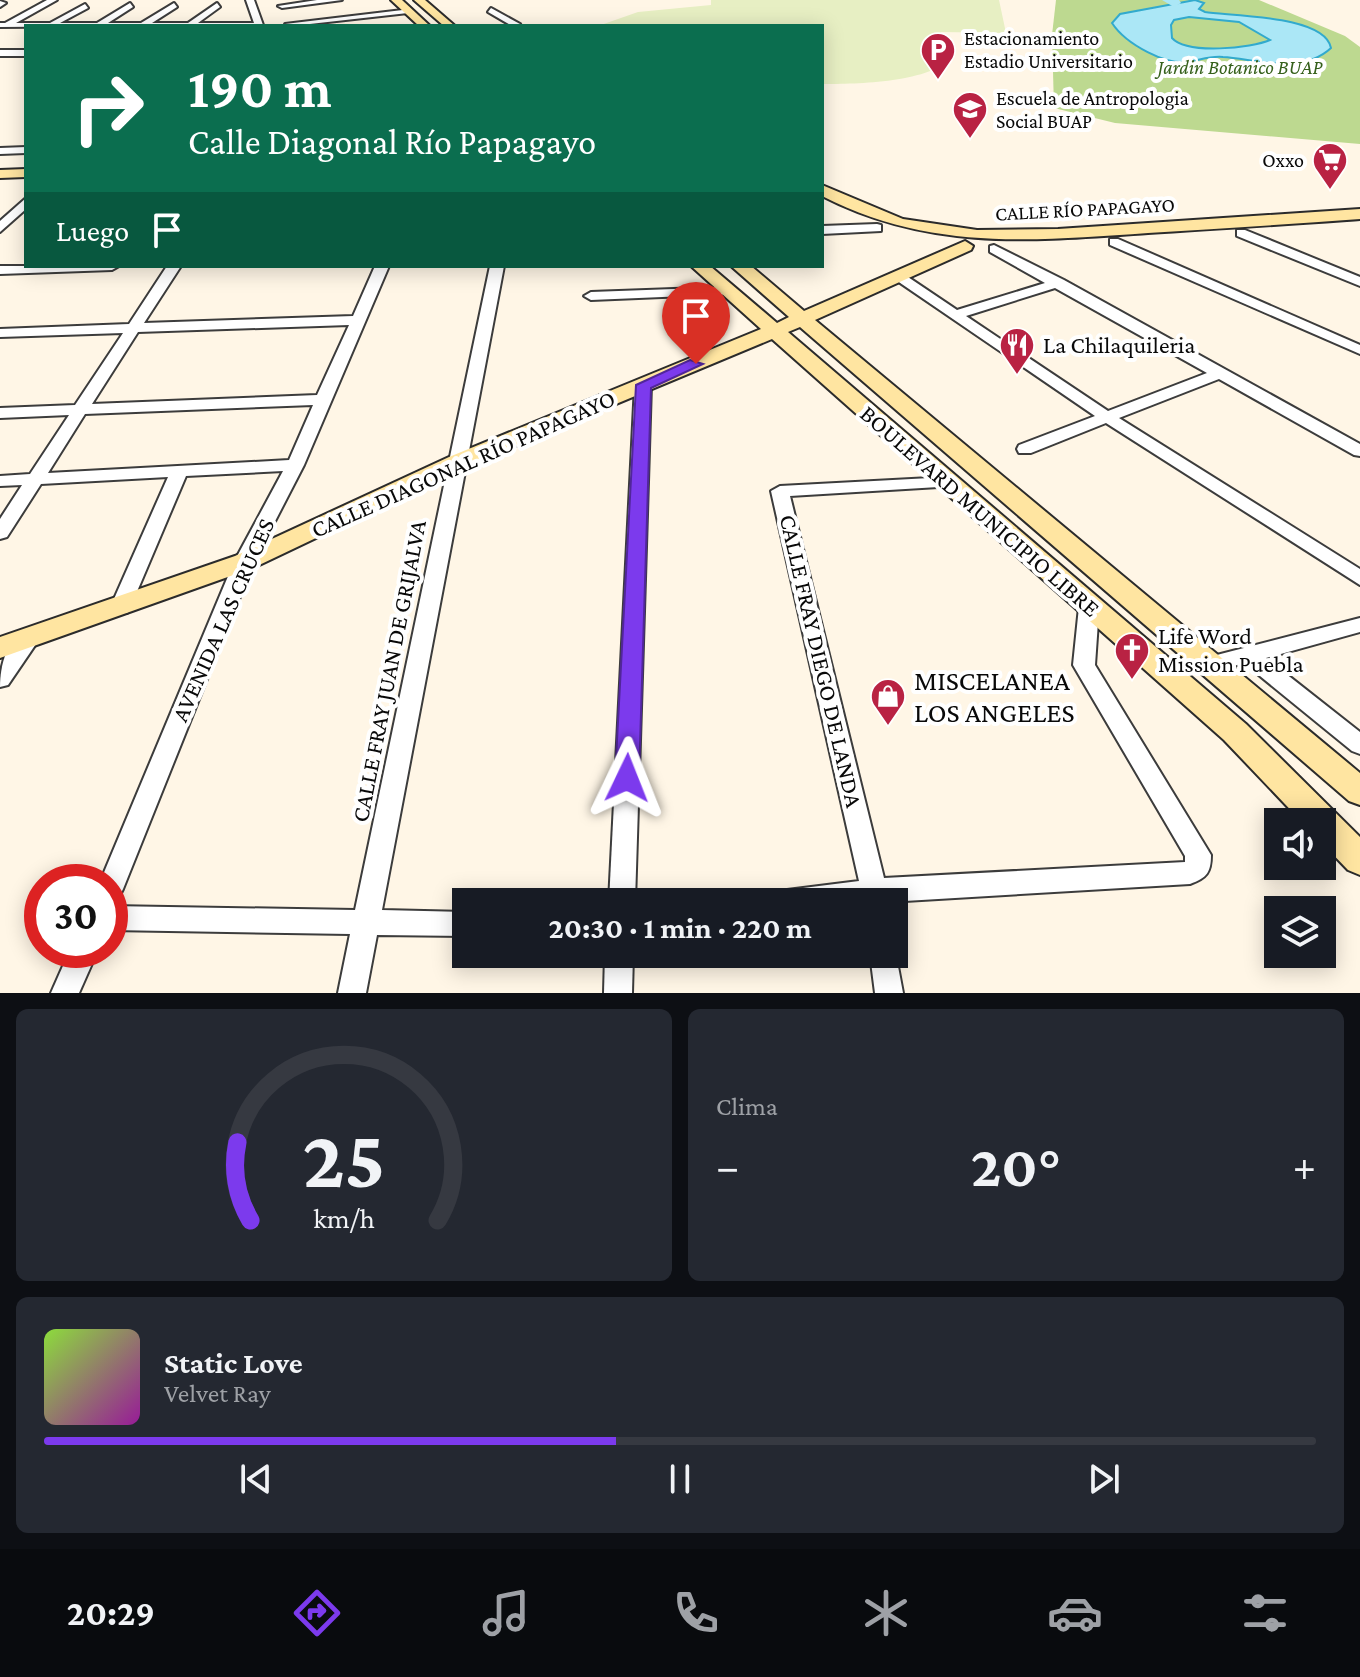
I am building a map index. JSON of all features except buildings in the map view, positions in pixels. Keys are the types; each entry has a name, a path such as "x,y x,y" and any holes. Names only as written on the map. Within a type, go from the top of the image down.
{"main road":[{"path":"396,0 423,24"},
{"path":"419,0 448,24"},
{"path":"0,164 24,163"},
{"path":"0,174 24,173"},
{"name":"CALLE RÍO PAPAGAYO","path":"824,191 857,211 959,236 1025,236 1360,214"},
{"name":"CALLE RÍO PAPAGAYO","path":"824,205 853,221 877,228 994,249 1360,224"},
{"name":"CALLE DIAGONAL RÍO PAPAGAYO","path":"0,648 244,562 457,462 774,331 965,246"},
{"name":"BOULEVARD MUNICIPIO LIBRE","path":"702,268 1235,732 1360,860"},
{"name":"BOULEVARD MUNICIPIO LIBRE","path":"742,268 1360,792"}],"street":[{"path":"2,23 41,0"},
{"path":"2,23 53,0"},
{"path":"250,0 259,24"},
{"path":"282,6 338,0"},
{"path":"101,24 130,5"},
{"path":"145,24 174,5"},
{"path":"191,24 217,5"},
{"path":"53,24 85,6"},
{"path":"491,10 514,24"},
{"path":"289,24 408,11"},
{"path":"237,24 254,12"},
{"path":"2,23 26,24"},
{"path":"0,34 24,34"},
{"path":"0,53 24,53"},
{"path":"0,151 24,150"},
{"path":"0,228 13,215"},
{"path":"824,230 877,228"},
{"path":"1241,233 1360,282"},
{"path":"1114,242 1360,350"},
{"path":"994,249 1360,451"},
{"path":"0,270 56,268"},
{"path":"0,533 173,268"},
{"name":"AVENIDA LAS CRUCES","path":"120,864 244,562 295,465 381,268"},
{"name":"CALLE FRAY JUAN DE GRIJALVA","path":"352,993 497,268"},
{"path":"897,276 1105,416 1360,578"},
{"path":"956,315 1059,283"},
{"path":"591,296 729,291"},
{"path":"0,333 359,320"},
{"path":"1025,449 1221,373"},
{"path":"623,888 643,385"},
{"path":"0,413 324,400"},
{"path":"0,481 295,465"},
{"path":"120,608 179,471"},
{"name":"CALLE FRAY DIEGO DE LANDA","path":"874,888 780,491 949,482"},
{"path":"908,894 1190,873 1198,868 1198,855 1084,665 1089,607"},
{"path":"1209,665 1360,625"},
{"path":"0,679 29,638"},
{"path":"1248,655 1360,745"},
{"path":"128,918 452,924"},
{"path":"65,993 76,968"},
{"path":"618,993 619,968"},
{"path":"886,968 889,993"}],"green space":[{"path":"711,0 999,0 1006,33 941,32 955,55 929,71 893,80 824,84 824,24 604,24 638,12 711,5"},
{"name":"Jardin Botanico BUAP","path":"1056,0 1259,0 1345,36 1360,47 1360,144 1115,123 1054,108 1052,35"}],"water":[{"path":"1195,0 1204,3 1199,9 1205,12 1275,19 1312,29 1325,37 1331,48 1307,61 1293,63 1219,57 1171,61 1136,46 1118,31 1112,23 1120,14","holes":["1189,17 1239,22 1270,40 1235,47 1205,48 1191,47 1172,38 1171,25 1174,20"]}],"waterway":[{"path":"1169,0 1174,3"}],"place":[{"name":"Estacionamiento Estadio Universitario","path":"938,81"},
{"name":"Escuela de Antropologia Social BUAP","path":"970,140"},
{"name":"Oxxo","path":"1330,191"},
{"name":"La Chilaquileria","path":"1017,376"},
{"name":"Life Word Mission Puebla","path":"1132,681"},
{"name":"MISCELANEA LOS ANGELES","path":"888,727"}],"route":[{"path":"627,778 643,385 696,364"}]}
